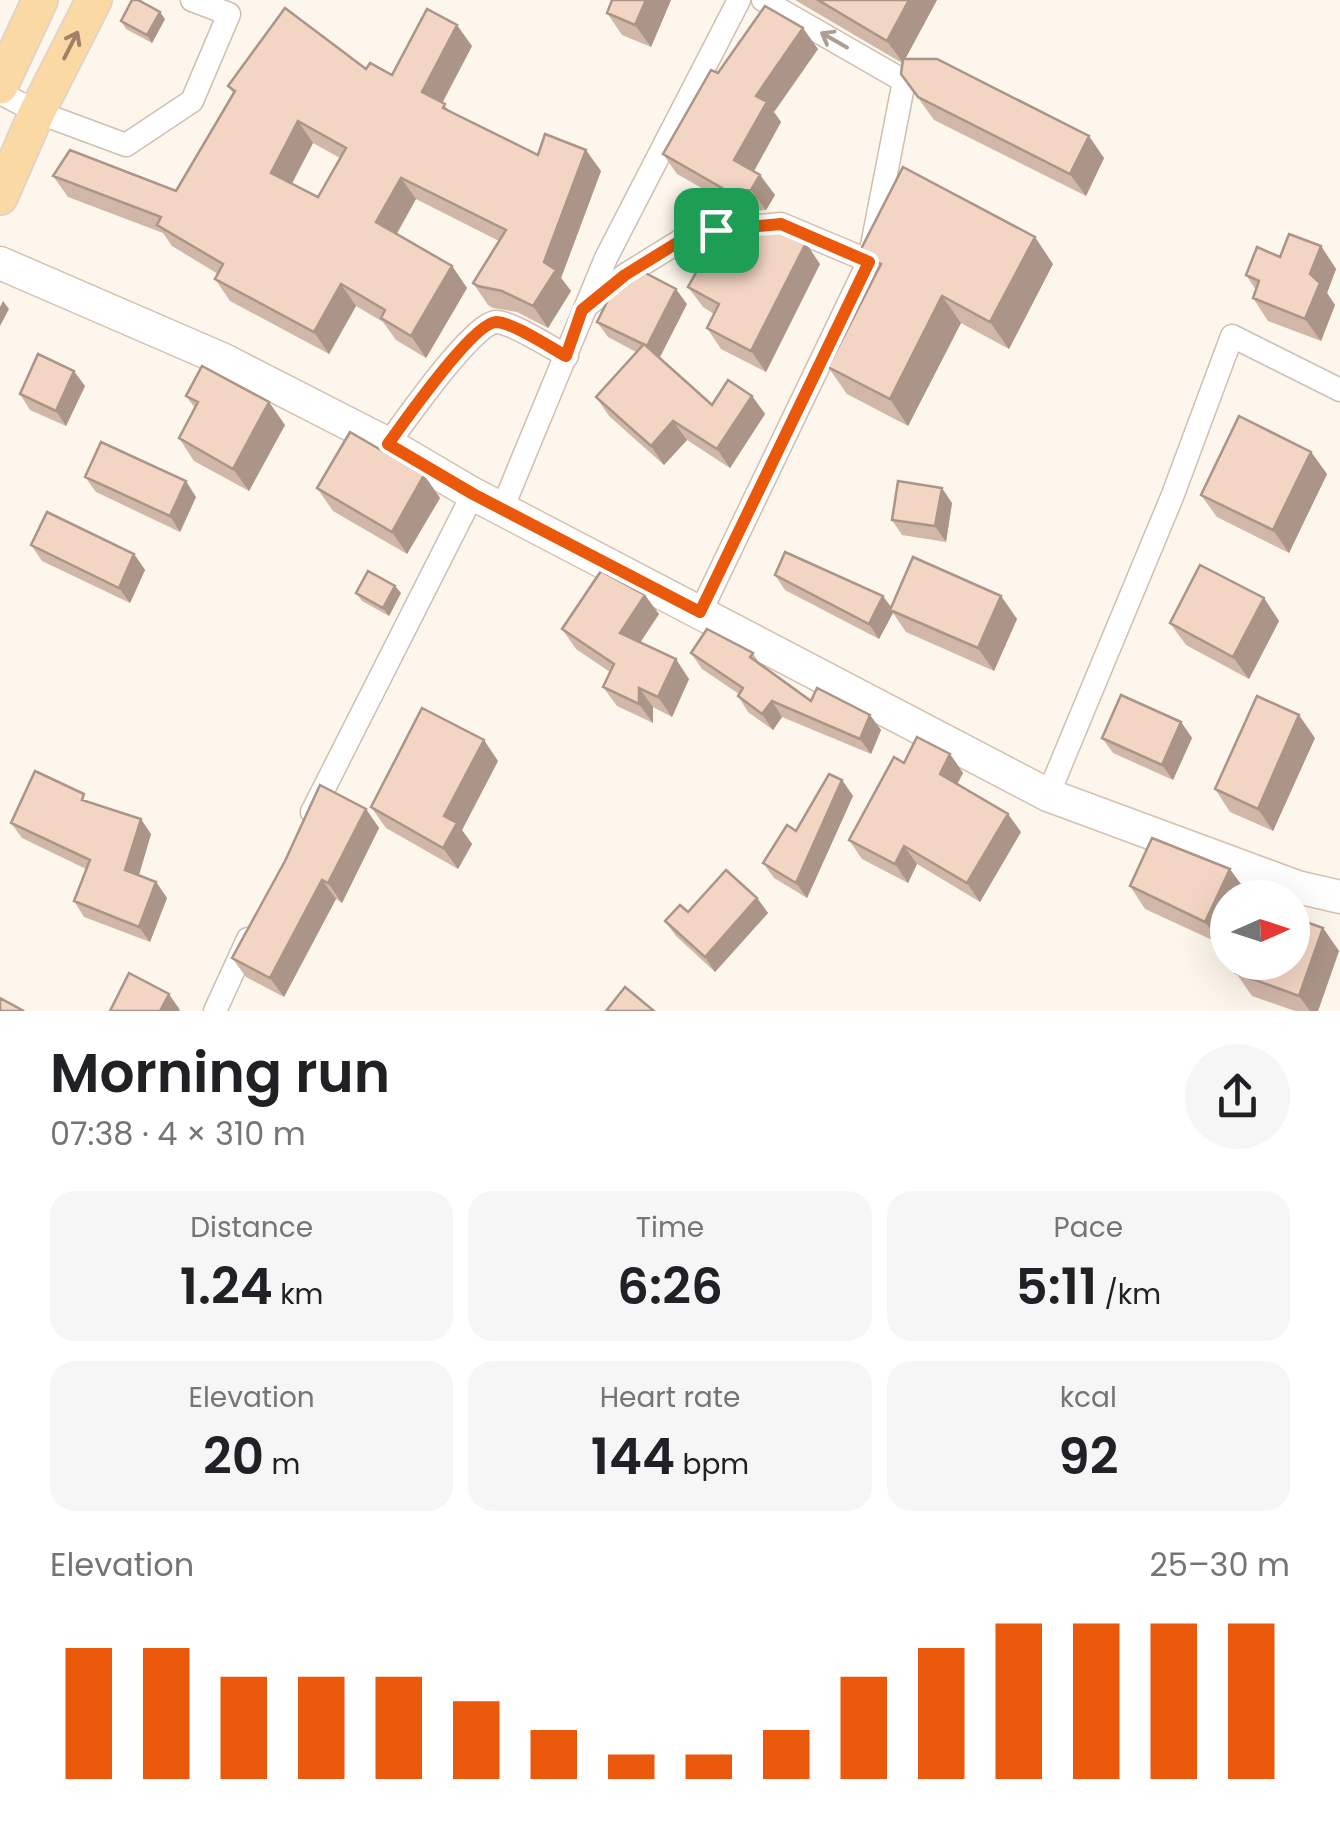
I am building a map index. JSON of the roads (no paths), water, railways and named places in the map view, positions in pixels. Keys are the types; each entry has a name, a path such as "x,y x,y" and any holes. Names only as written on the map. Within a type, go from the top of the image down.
{"main road":[{"path":"0,90 40,0"},
{"path":"0,197 94,0"}],"street":[{"path":"0,90 38,112 126,145 192,101 229,14 192,0"},
{"path":"298,839 566,356 582,310 739,0"},
{"path":"700,612 869,262 904,81 763,0"},
{"path":"582,310 625,275 680,241 716,230 781,224 869,262"},
{"path":"0,263 224,360 1048,795 1297,887 1340,897"},
{"path":"388,444 484,325 499,322 566,356"},
{"path":"1048,795 1172,497 1232,336 1340,390"},
{"path":"215,1011 255,925"}]}
